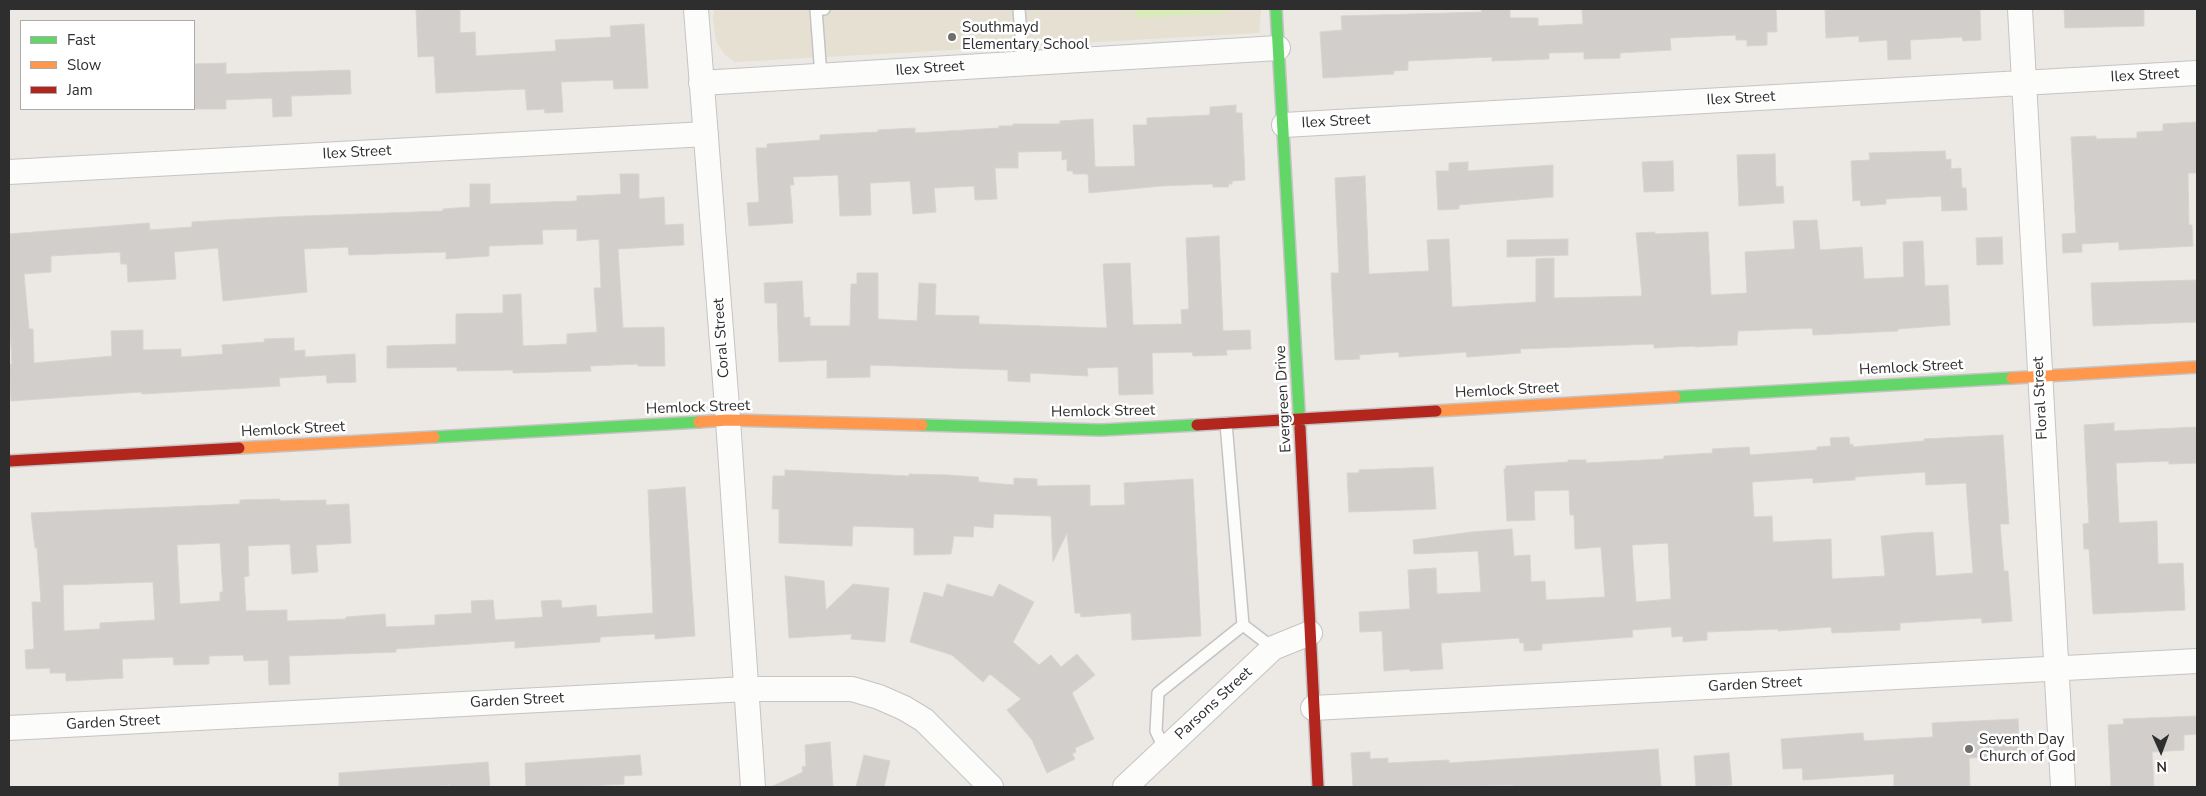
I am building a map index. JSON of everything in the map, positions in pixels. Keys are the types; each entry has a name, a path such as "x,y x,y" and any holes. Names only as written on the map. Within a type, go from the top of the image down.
{"street":[{"name":"Coral Street","path":"696,9 728,420 753,787"},
{"name":"Evergreen Drive","path":"1276,9 1300,418 1318,787"},
{"name":"Floral Street","path":"2020,9 2063,787"},
{"name":"Ilex Street","path":"701,83 1278,48"},
{"name":"Ilex Street","path":"1284,125 2197,73"},
{"name":"Ilex Street","path":"9,172 706,134"},
{"name":"Hemlock Street","path":"9,461 728,420 1101,430 2197,367"},
{"name":"Parsons Street","path":"1125,787 1273,648 1310,633"},
{"name":"Garden Street","path":"1313,708 2197,662"},
{"name":"Garden Street","path":"9,728 747,688 852,690 879,697 904,708 924,720 991,787"}],"lane":[{"path":"820,76 816,9 824,9"},
{"path":"1019,9 1023,63"},
{"path":"1226,422 1243,625 1273,648"},
{"path":"1165,750 1156,731 1158,693 1243,625"}],"shaded area":[{"name":"Southmayd Elementary School","path":"714,9 1261,9 1261,12 1259,33 735,62 724,54 716,41"}],"green space":[{"path":"1135,9 1226,9 1226,13 1135,18"}],"building":[{"path":"416,9 460,9 460,33 475,32 476,56 556,51 555,40 611,37 610,26 644,24 648,88 614,89 613,80 561,82 563,112 545,113 544,109 527,110 525,89 436,93 434,56 418,57"},
{"path":"1481,9 1510,9 1510,18 1538,18 1538,26 1583,24 1582,9 1776,9 1777,32 1767,32 1767,45 1747,46 1747,40 1736,40 1736,35 1670,38 1671,50 1620,53 1620,58 1584,59 1584,52 1549,53 1549,59 1492,61 1492,57 1408,61 1408,70 1393,71 1394,74 1323,78 1320,32 1342,30 1341,16 1482,12"},
{"path":"1825,9 1980,9 1981,40 1963,41 1962,37 1910,40 1911,59 1888,60 1887,40 1859,42 1859,36 1826,38"},
{"path":"2064,9 2144,9 2144,26 2065,28"},
{"path":"226,63 226,74 350,70 351,94 291,96 292,116 273,117 272,98 226,100 226,109 195,109 195,64"},
{"path":"1236,105 1236,113 1242,113 1245,180 1232,181 1232,184 1229,184 1228,187 1213,187 1213,184 1161,186 1089,193 1088,174 1073,174 1073,171 1067,171 1067,159 1062,160 1062,151 1018,152 1018,168 995,168 997,199 975,200 974,186 934,188 936,212 913,214 910,181 870,183 871,215 840,216 838,175 793,177 794,185 790,185 793,223 749,226 747,203 759,202 756,148 767,148 767,144 820,140 820,135 878,132 878,130 915,128 915,133 999,128 999,126 1013,126 1013,124 1060,124 1060,121 1093,119 1095,167 1135,166 1133,125 1147,125 1147,118 1210,115 1210,107"},
{"path":"2197,122 2197,173 2188,173 2189,225 2192,225 2193,246 2119,250 2119,242 2082,244 2082,252 2063,253 2062,234 2076,233 2071,137 2096,136 2096,139 2137,138 2137,132 2163,131 2163,124"},
{"path":"1945,151 1946,160 1951,159 1951,169 1961,168 1962,188 1966,188 1967,210 1942,211 1941,196 1886,199 1886,204 1861,206 1860,200 1853,201 1851,161 1870,160 1869,153"},
{"path":"1775,154 1776,187 1783,186 1784,203 1739,206 1737,155"},
{"path":"1673,161 1674,191 1644,192 1642,162"},
{"path":"1468,162 1468,171 1553,165 1553,197 1459,205 1459,209 1438,210 1436,171 1449,171 1449,163"},
{"path":"620,174 639,174 639,199 664,197 665,225 683,224 684,245 618,249 623,328 664,327 665,366 638,366 638,364 590,366 591,371 513,373 513,370 457,371 457,367 387,368 387,346 456,344 456,314 503,313 503,295 521,294 523,346 567,344 567,334 597,332 594,288 601,288 599,239 577,241 577,229 542,230 543,244 489,246 489,256 446,259 446,252 349,255 348,247 304,249 307,292 223,301 218,248 174,252 176,279 128,282 127,264 121,264 120,252 51,256 51,272 24,274 29,329 33,329 34,363 112,356 111,331 143,330 143,350 181,349 181,357 223,354 222,345 265,342 264,339 294,338 294,351 305,350 305,357 355,354 356,382 327,383 326,375 279,378 280,386 142,394 141,392 11,401 9,365 12,364 9,308 9,234 149,223 150,230 192,227 192,222 443,211 443,209 470,207 470,184 490,184 490,204 577,201 577,196 621,194"},
{"path":"1365,176 1369,274 1429,271 1427,240 1449,239 1452,307 1536,302 1536,259 1554,258 1554,298 1642,296 1636,233 1655,232 1655,234 1708,232 1711,295 1747,293 1745,252 1795,249 1793,221 1817,220 1820,250 1862,247 1864,279 1904,277 1903,242 1923,241 1925,286 1948,285 1950,325 1898,329 1898,331 1813,335 1812,328 1738,331 1737,345 1654,348 1654,344 1520,349 1521,353 1467,357 1466,352 1399,357 1399,352 1359,355 1360,359 1335,360 1331,273 1339,273 1335,178"},
{"path":"1219,236 1223,331 1250,330 1251,349 1226,350 1227,355 1193,356 1192,352 1152,353 1153,394 1119,395 1118,367 1087,368 1088,376 1030,373 1030,382 1008,381 1008,370 870,365 870,377 827,378 827,360 779,362 777,303 765,303 764,283 802,281 804,318 810,317 810,326 850,326 851,284 857,284 857,273 878,273 878,319 917,321 919,283 936,284 935,315 979,316 979,324 1107,328 1103,264 1130,263 1133,325 1182,324 1181,310 1189,309 1186,238"},
{"path":"2002,237 2003,264 1977,265 1976,238"},
{"path":"1568,239 1568,255 1507,257 1507,240"},
{"path":"2197,280 2197,322 2093,326 2091,283"},
{"path":"2114,423 2114,431 2197,427 2197,463 2169,464 2169,461 2116,463 2119,523 2157,521 2158,564 2183,563 2185,610 2093,614 2089,549 2084,549 2083,524 2089,523 2084,425"},
{"path":"2003,435 2009,524 2000,524 2004,571 2008,571 2012,621 1982,623 1981,618 1900,623 1900,630 1832,633 1831,627 1778,631 1778,629 1707,632 1707,640 1683,642 1683,636 1672,637 1671,627 1632,630 1633,637 1542,644 1542,650 1524,651 1524,643 1520,643 1519,638 1441,643 1443,669 1410,671 1410,669 1384,671 1382,631 1360,632 1359,612 1410,609 1408,570 1436,568 1437,594 1481,592 1478,551 1414,554 1413,540 1471,532 1512,529 1514,556 1530,555 1531,582 1545,581 1546,600 1605,597 1601,547 1575,549 1574,515 1570,515 1569,490 1534,491 1535,520 1507,521 1504,469 1506,469 1506,466 1568,462 1568,460 1586,460 1586,463 1664,459 1664,456 1713,453 1712,449 1749,447 1750,455 1817,450 1817,447 1831,446 1830,438 1849,437 1850,445 1853,444 1853,447 1924,441 1924,439","holes":["1925,472 1926,485 1966,483 1973,573 1936,576 1933,532 1881,536 1885,576 1832,579 1831,539 1773,542 1772,516 1754,517 1752,482 1813,478 1813,483 1855,480 1855,477","1668,543 1671,599 1636,602 1632,545"]},
{"path":"1433,467 1436,509 1349,512 1347,473 1359,473 1359,470"},
{"path":"785,470 909,476 909,474 948,475 978,477 979,482 1014,485 1014,478 1037,479 1037,486 1090,485 1090,506 1125,505 1124,483 1193,479 1201,636 1132,640 1131,613 1081,617 1080,613 1075,613 1067,533 1053,562 1051,516 994,514 993,528 974,526 973,537 954,536 951,554 914,555 914,528 853,526 852,546 779,543 779,509 772,509 773,476 785,476"},
{"path":"685,487 695,636 655,639 655,634 600,637 600,642 515,648 515,641 396,649 396,652 289,656 290,684 269,685 268,660 244,661 243,655 209,656 209,664 174,665 173,657 122,659 123,678 66,681 66,673 50,673 50,668 26,669 25,650 34,649 32,602 41,602 37,548 35,548 31,513 240,504 240,500 326,500 326,505 349,504 351,543 316,545 318,572 292,574 290,544 248,546 249,576 244,577 246,611 287,610 287,621 346,619 346,617 385,614 386,627 435,625 435,615 472,613 471,601 493,600 495,620 543,617 541,601 561,600 562,608 596,605 597,617 653,613 648,490","holes":["220,543 223,592 220,592 220,601 180,604 177,545","153,582 155,620 100,623 100,629 64,631 63,585"]},
{"path":"785,576 824,581 826,610 853,584 889,588 885,642 851,639 852,634 789,638"},
{"path":"947,584 993,597 999,584 1034,602 1013,642 1039,665 1051,655 1061,667 1077,654 1095,675 1072,693 1094,739 1075,748 1076,752 1072,754 1075,759 1047,773 1032,740 1007,710 1021,699 990,674 983,682 952,655 910,642 924,592 943,597"},
{"path":"2197,716 2197,734 2184,735 2184,750 2152,752 2154,787 2111,787 2108,725 2124,724 2123,719"},
{"path":"2018,719 2020,756 1969,758 1970,787 1894,787 1894,774 1803,780 1802,768 1783,769 1781,739 1860,733 1863,733 1864,741 1933,737 1932,723"},
{"path":"830,742 833,787 771,787 803,772 802,767 806,766 805,745"},
{"path":"1658,749 1661,786 1656,787 1513,787 1513,785 1353,787 1351,753 1370,752 1370,759 1388,758 1388,763 1449,760 1449,763"},
{"path":"1729,753 1732,785 1696,787 1694,756"},
{"path":"640,755 642,775 624,776 624,784 526,787 525,763"},
{"path":"864,755 890,761 884,787 856,787"},
{"path":"488,762 490,787 450,787 450,785 427,787 339,787 339,773"}],"traffic: fast":[{"path":"1276,9 1300,428"},
{"path":"1675,397 2012,378"},
{"path":"434,437 699,422"},
{"path":"922,425 1101,430 1197,425"}],"traffic: slow":[{"path":"2012,378 2197,367"},
{"path":"1436,411 1675,397"},
{"path":"699,422 728,420 922,425"},
{"path":"239,448 434,437"}],"traffic: jam":[{"path":"1197,425 1436,411"},
{"path":"1300,428 1318,787"},
{"path":"9,461 239,448"}],"place":[{"name":"Southmayd Elementary School","path":"952,37"},
{"name":"Seventh Day Church of God","path":"1969,749"}]}
